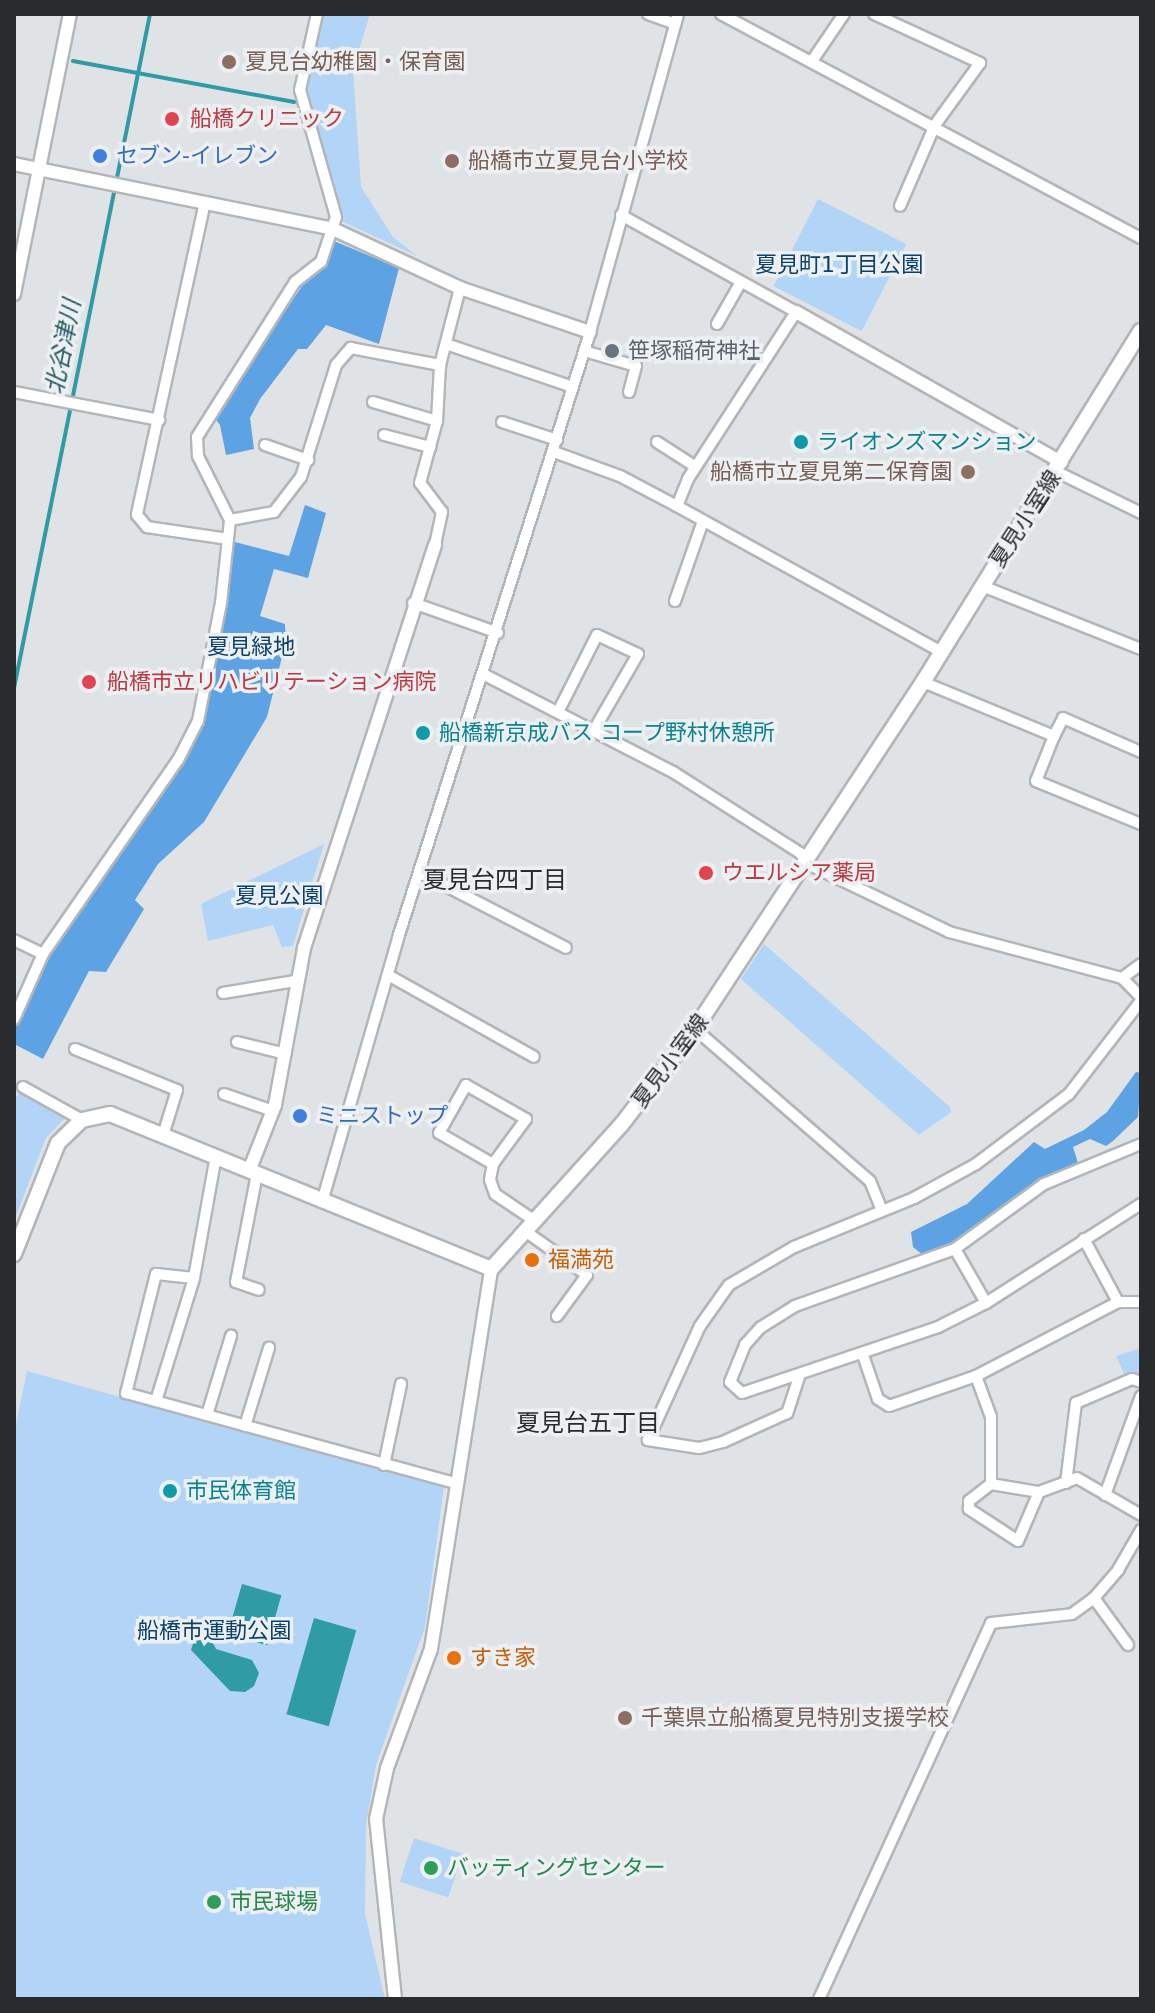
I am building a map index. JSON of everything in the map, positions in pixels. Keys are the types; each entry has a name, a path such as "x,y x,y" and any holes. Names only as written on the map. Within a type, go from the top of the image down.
{"main road":[{"name":"夏見小室線","path":"491,1269 646,1096 695,1029 923,682 1140,334"},
{"path":"14,1254 54,1151 82,1120 118,1115 164,1132 322,1202 491,1269"}],"street":[{"path":"14,294 70,14"},
{"path":"14,1019 43,954 178,760 198,721 230,520 198,456 197,437 295,282 321,262 333,229 333,201 300,90 317,14"},
{"path":"322,1202 388,975 485,675 590,332 676,19 648,14"},
{"path":"721,14 935,125 1141,238"},
{"path":"812,61 844,14"},
{"path":"874,14 980,63 935,125 900,206"},
{"path":"14,164 333,229 460,288 590,332"},
{"path":"205,202 137,515 141,522 228,539"},
{"path":"621,215 796,312 1141,513"},
{"path":"717,324 741,282"},
{"path":"259,1290 236,1282 253,1173 273,1111 286,1054 295,981 413,603 435,545 442,512 420,483 437,421 440,365 460,288"},
{"path":"677,506 696,467 796,312"},
{"path":"446,344 573,387"},
{"path":"230,520 274,512 308,460 336,365 351,348 440,365"},
{"path":"584,351 636,366 629,392"},
{"path":"14,392 159,420"},
{"path":"373,402 437,421"},
{"path":"502,422 557,440"},
{"path":"384,435 430,447"},
{"path":"657,442 696,467"},
{"path":"265,445 308,460"},
{"path":"554,452 620,476 941,652"},
{"path":"675,601 703,521"},
{"path":"982,586 1141,649"},
{"path":"413,603 498,633"},
{"path":"558,712 597,635 638,654 594,730"},
{"path":"485,675 673,772 807,860 949,932 1122,978 1141,999 1069,1094 1034,1123 946,1183 794,1247 729,1285 700,1326 648,1440 699,1448 723,1442 787,1413 799,1377"},
{"path":"923,682 1054,736"},
{"path":"1141,752 1063,718 1036,781 1141,824"},
{"path":"421,873 566,948"},
{"path":"14,940 43,954"},
{"path":"1122,978 1141,964"},
{"path":"388,975 534,1057"},
{"path":"223,993 295,981"},
{"path":"695,1029 870,1181 882,1211"},
{"path":"237,1042 286,1054"},
{"path":"75,1049 177,1090 164,1132"},
{"path":"493,1164 439,1133 466,1085 526,1119 493,1164 490,1180 495,1194 587,1275 557,1316"},
{"path":"23,1087 82,1120"},
{"path":"224,1094 273,1111"},
{"path":"1141,1144 1044,1184 955,1249 795,1306 761,1327 729,1375 734,1389 742,1393 799,1377 863,1355 986,1303 1141,1204"},
{"path":"156,1401 194,1278 216,1156"},
{"path":"1084,1239 1118,1302"},
{"path":"955,1249 986,1303"},
{"path":"395,1999 376,1819 387,1768 431,1649 491,1269"},
{"path":"194,1278 156,1274 126,1393 456,1483"},
{"path":"863,1355 878,1399 889,1406 976,1376 1118,1302 1141,1302"},
{"path":"207,1415 231,1336"},
{"path":"245,1426 269,1348"},
{"path":"976,1376 991,1417 991,1484"},
{"path":"1066,1483 1076,1403 1132,1379 1141,1382"},
{"path":"384,1465 401,1384"},
{"path":"1105,1495 1141,1396"},
{"path":"1039,1492 1018,1541 969,1509 969,1501 991,1484 1039,1492 1077,1478 1141,1515"},
{"path":"819,1999 932,1762 991,1623 1072,1614 1094,1598 1140,1536"},
{"path":"1094,1598 1128,1645"}],"green space":[{"path":"323,14 370,14 353,70 361,187 393,237 417,256 339,220 305,91"},
{"name":"夏見町1丁目公園","path":"818,199 906,244 862,331 774,286"},
{"path":"334,241 399,268 379,344 326,325 307,349 298,349 260,399 250,418 254,449 226,455 220,425 212,415"},
{"name":"夏見緑地","path":"305,505 326,513 308,578 274,569 260,616 285,624 286,641 267,717 204,822 158,864 135,900 144,909 106,972 89,971 43,1059 14,1044 14,1027 46,957 201,722 235,542 289,556"},
{"name":"夏見公園","path":"324,844 293,946 282,947 273,925 208,941 201,904"},
{"path":"764,944 950,1107 951,1112 919,1135 741,979"},
{"path":"1136,1072 1141,1073 1138,1117 1113,1141 1106,1146 1090,1139 1073,1147 1078,1163 958,1243 923,1255 913,1247 911,1232 967,1204 1034,1142 1045,1149 1084,1130 1107,1112"},
{"path":"21,1091 67,1116 46,1138 14,1221 14,1100"},
{"path":"1141,1348 1141,1372 1126,1378 1116,1356"},
{"name":"船橋市運動公園","path":"27,1371 444,1487 425,1627 376,1765 366,1825 365,1914 385,1999 14,1999 14,1434"},
{"name":"バッティングセンター","path":"414,1838 463,1854 448,1898 400,1882"}],"shaded area":[{"path":"242,1584 281,1595 267,1645 228,1634"},
{"path":"314,1618 356,1630 329,1726 286,1714"},
{"path":"208,1633 216,1649 252,1660 259,1673 254,1686 245,1692 230,1691 191,1650 196,1634"}],"waterway":[{"name":"北谷津川","path":"14,688 150,14"},
{"path":"73,61 294,102"}],"place":[{"name":"夏見台幼稚園・保育園","path":"229,62"},
{"name":"船橋クリニック","path":"172,119"},
{"name":"セブン-イレブン","path":"100,156"},
{"name":"船橋市立夏見台小学校","path":"452,161"},
{"name":"笹塚稲荷神社","path":"612,351"},
{"name":"ライオンズマンション","path":"801,442"},
{"name":"船橋市立夏見第二保育園","path":"968,472"},
{"name":"船橋市立リハビリテーション病院","path":"89,682"},
{"name":"船橋新京成バス コープ野村休憩所","path":"423,733"},
{"name":"ウエルシア薬局","path":"706,873"},
{"name":"ミニストップ","path":"300,1116"},
{"name":"福満苑","path":"532,1260"},
{"name":"市民体育館","path":"170,1491"},
{"name":"すき家","path":"454,1658"},
{"name":"千葉県立船橋夏見特別支援学校","path":"625,1718"},
{"name":"バッティングセンター","path":"431,1868"},
{"name":"市民球場","path":"214,1902"}],"district":[{"name":"夏見台四丁目","path":"495,881"},
{"name":"夏見台五丁目","path":"588,1424"}]}
